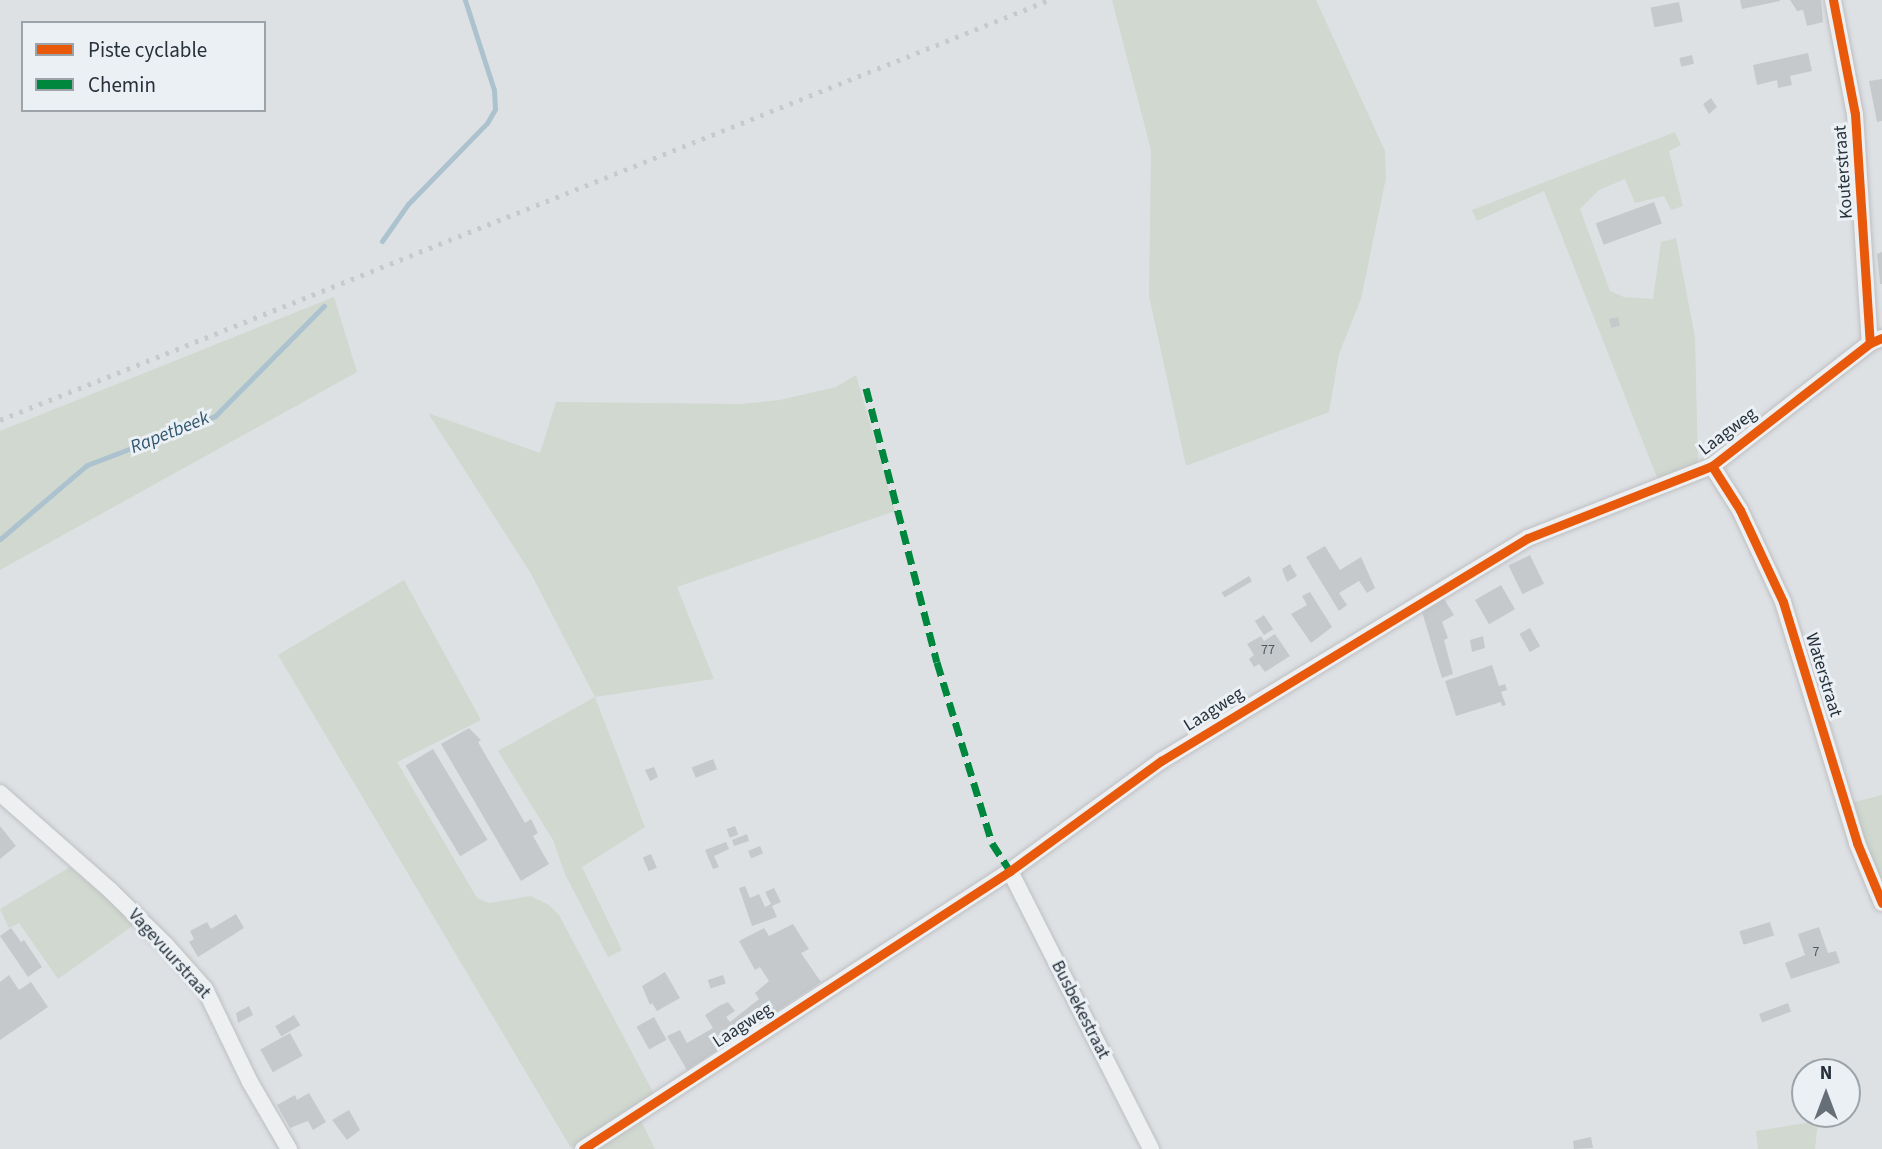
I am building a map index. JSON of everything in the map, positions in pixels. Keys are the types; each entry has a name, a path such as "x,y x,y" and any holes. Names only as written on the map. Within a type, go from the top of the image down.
{"street":[{"name":"Kouterstraat","path":"1833,0 1857,125 1876,341"},
{"name":"Laagweg","path":"583,1149 1010,871 1161,761 1528,538 1712,466 1876,341"},
{"name":"Waterstraat","path":"1712,466 1740,510 1783,602 1857,843 1882,903"},
{"name":"Vagevuurstraat","path":"1,795 110,890 166,945 205,989 250,1082 289,1149"},
{"name":"Busbekestraat","path":"1010,871 1151,1149"}],"shaded area":[{"path":"1112,0 1316,0 1385,151 1386,178 1361,299 1339,354 1329,412 1186,466 1149,296 1151,150"},
{"path":"1675,132 1681,145 1669,151 1683,206 1671,210 1664,196 1635,203 1625,179 1599,190 1580,209 1610,291 1624,297 1653,299 1661,242 1676,238 1695,337 1698,465 1658,480 1544,191 1477,221 1472,210"},
{"path":"334,297 357,372 0,570 0,431"},
{"path":"856,375 895,511 677,587 714,679 595,697 530,572 428,413 540,453 556,402 741,404 780,400 836,387"},
{"path":"404,580 481,720 397,762 477,898 489,903 531,896 549,905 559,915 654,1094 571,1148 278,655"},
{"path":"595,697 645,827 582,867 622,950 608,957 565,874 553,840 498,751"},
{"path":"1882,795 1882,889 1868,858 1851,803"},
{"path":"70,867 135,924 58,979 19,923 9,928 0,909"},
{"path":"640,1121 655,1149 598,1149"},
{"path":"1791,1125 1791,1128 1817,1128 1815,1149 1758,1149 1756,1131"}],"building":[{"path":"1740,0 1780,0 1780,1 1742,9"},
{"path":"1790,0 1821,0 1823,22 1807,26 1803,10 1797,11"},
{"path":"1679,2 1683,22 1654,27 1651,8"},
{"path":"1808,53 1812,71 1790,76 1792,85 1778,88 1777,80 1757,85 1753,65"},
{"path":"1692,55 1694,64 1681,67 1679,58"},
{"path":"1882,79 1882,121 1877,122 1869,81"},
{"path":"1711,98 1717,107 1709,114 1703,104"},
{"path":"1654,202 1662,224 1604,245 1596,223"},
{"path":"1882,252 1882,284 1880,284 1877,254"},
{"path":"1618,317 1620,326 1611,328 1609,319"},
{"path":"1325,546 1340,570 1361,557 1375,588 1367,593 1359,581 1339,593 1347,605 1339,611 1306,557"},
{"path":"1530,555 1544,584 1522,594 1508,566"},
{"path":"1290,564 1297,576 1287,582 1282,569"},
{"path":"1249,576 1252,581 1225,598 1222,592"},
{"path":"1501,585 1515,609 1489,624 1475,600"},
{"path":"1310,592 1332,627 1311,643 1291,614 1307,605 1302,596"},
{"path":"1444,599 1454,615 1442,622 1448,638 1444,640 1453,674 1442,678 1422,612"},
{"path":"1264,615 1273,629 1264,635 1255,621"},
{"path":"1530,628 1540,646 1530,652 1520,634"},
{"path":"1275,634 1290,656 1265,672 1259,664 1254,667 1249,659 1254,655 1247,644 1261,636 1264,641"},
{"path":"1483,636 1485,648 1472,652 1470,640"},
{"path":"1492,665 1499,686 1505,684 1507,690 1501,692 1506,705 1502,706 1501,702 1456,716 1445,681"},
{"path":"469,728 481,740 478,742 525,823 531,819 538,833 533,836 549,864 521,881 441,744"},
{"path":"433,749 488,840 460,856 406,765"},
{"path":"713,759 717,769 696,778 692,768"},
{"path":"654,767 658,777 650,781 645,770"},
{"path":"0,826 16,846 0,859"},
{"path":"735,826 738,834 730,838 727,829"},
{"path":"747,834 749,841 734,846 732,840"},
{"path":"726,842 729,849 714,856 719,867 713,869 705,850"},
{"path":"760,846 763,853 751,858 748,851"},
{"path":"651,854 657,868 649,871 643,858"},
{"path":"745,886 750,898 759,894 765,907 771,904 765,892 774,888 781,902 772,906 777,917 752,926 739,888"},
{"path":"236,914 244,928 198,957 189,942 194,939 190,931 207,922 211,929"},
{"path":"1770,922 1774,935 1743,945 1739,931"},
{"path":"793,924 809,949 801,953 821,982 687,1070 667,1036 680,1030 687,1043 713,1028 705,1015 719,1006 728,1002 735,1011 726,1017 730,1022 759,999 755,993 769,981 760,967 755,970 739,941 764,928 769,936"},
{"path":"1819,927 1828,953 1836,951 1840,963 1791,979 1785,963 1805,955 1798,934"},
{"path":"11,928 21,942 24,940 42,967 28,977 0,936"},
{"path":"665,972 680,998 657,1011 652,1003 650,1005 642,986"},
{"path":"9,975 19,990 31,982 48,1007 0,1040 0,982"},
{"path":"723,975 726,984 711,989 708,980"},
{"path":"1788,1003 1791,1011 1762,1023 1759,1014"},
{"path":"249,1006 253,1015 238,1023 236,1013"},
{"path":"294,1015 300,1025 281,1037 275,1026"},
{"path":"654,1017 667,1040 649,1049 637,1027"},
{"path":"290,1033 303,1056 273,1072 260,1049"},
{"path":"309,1093 326,1122 313,1130 308,1121 290,1128 277,1105 295,1095 297,1100"},
{"path":"349,1110 360,1130 347,1140 332,1120"},
{"path":"1591,1137 1593,1148 1574,1149 1573,1141"}],"waterway":[{"name":"Rapetbeek","path":"382,241 408,204 487,123 495,109 494,90 465,0"},
{"name":"Rapetbeek","path":"0,539 87,465 215,416 324,306"}],"railway":[{"path":"0,420 1049,0"}],"marked path":[{"path":"866,388 937,662 992,843 1010,871"}],"cycle path":[{"path":"1833,0 1855,114 1870,343"},
{"path":"583,1149 1010,871 1161,761 1528,538 1712,466 1870,343 1882,338"},
{"path":"1712,466 1740,510 1783,602 1857,843 1882,903"}]}
